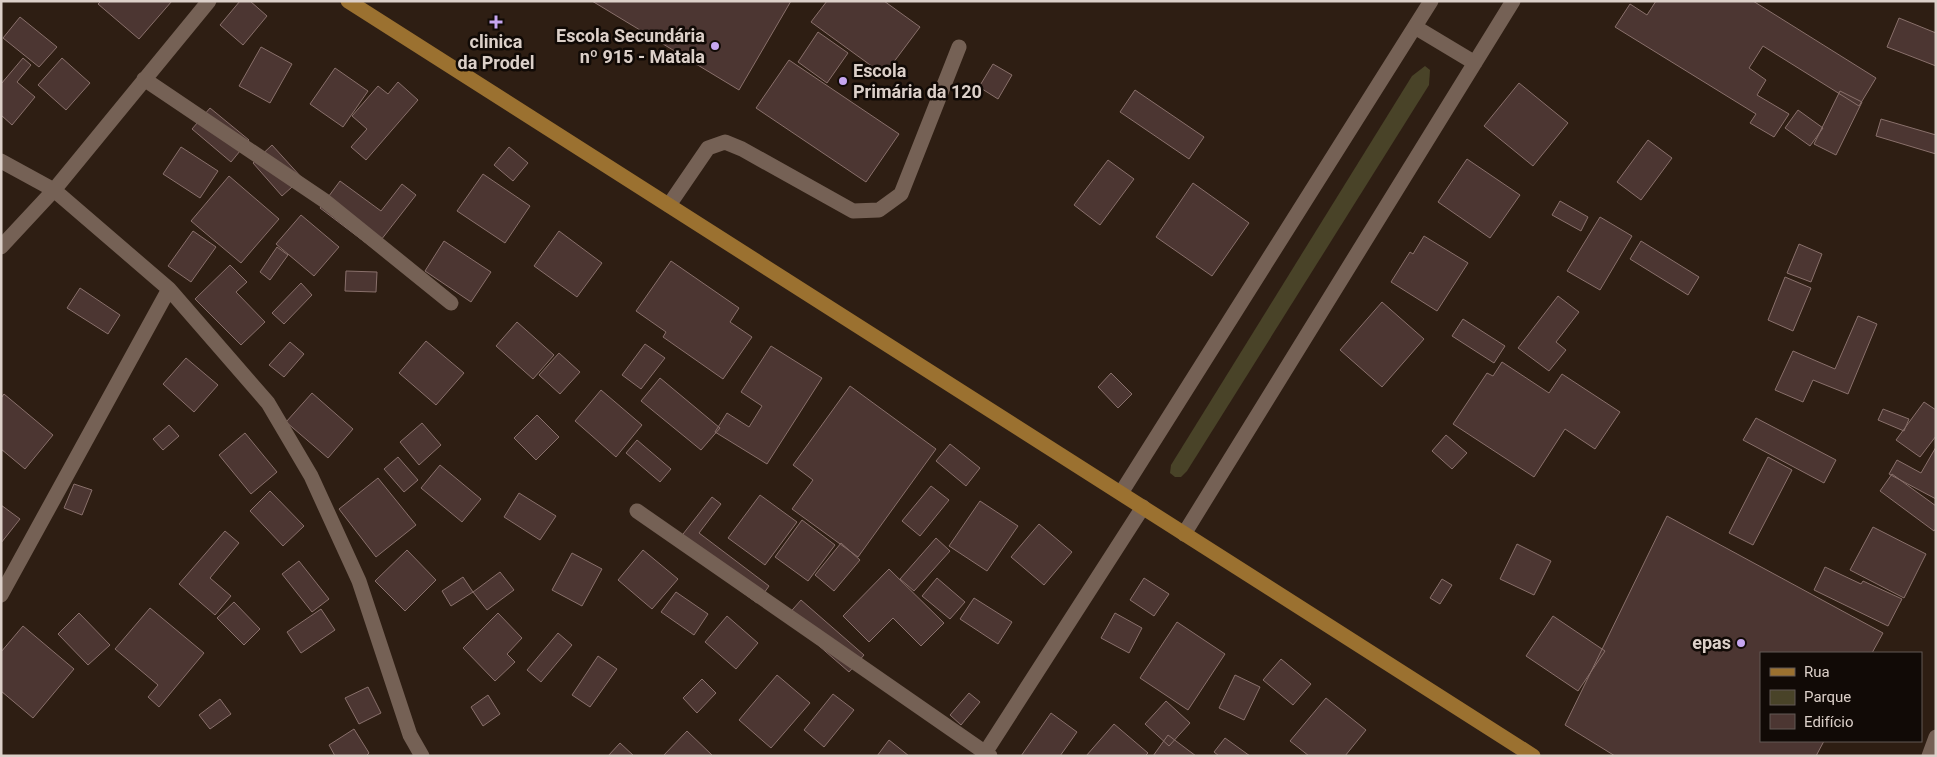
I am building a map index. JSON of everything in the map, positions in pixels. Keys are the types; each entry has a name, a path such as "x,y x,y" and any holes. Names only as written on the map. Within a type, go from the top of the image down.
{"main road":[{"path":"348,1 1533,756"}],"street":[{"path":"1,247 54,190 209,1"},
{"path":"1121,493 1431,1"},
{"path":"1184,534 1513,1"},
{"path":"1415,27 1475,63"},
{"path":"669,205 708,148 725,142 742,149 853,211 879,210 901,194 959,47"},
{"path":"144,79 325,201 451,303"},
{"path":"1,162 54,190 169,289 268,404 311,476 360,581 410,735 422,756"},
{"path":"1,595 169,289"},
{"path":"638,511 986,755 1143,507"},
{"path":"1929,756 1936,737"}],"green space":[{"path":"1425,66 1430,70 1429,85 1187,471 1181,477 1175,477 1170,473 1171,465 1412,76"}],"building":[{"path":"101,1 172,1 139,39 98,4"},
{"path":"240,1 250,1 267,16 243,45 220,25"},
{"name":"Escola Secundária nº 915 - Matala","path":"592,1 791,1 739,90"},
{"path":"827,1 884,1 920,27 884,75 811,22"},
{"path":"1656,1 1753,1 1876,78 1859,106 1763,46 1749,68 1766,80 1757,95 1789,114 1774,137 1750,123 1756,114 1615,27 1630,4 1647,15"},
{"path":"20,17 57,47 39,67 3,38"},
{"path":"1899,18 1936,33 1936,66 1887,47"},
{"path":"818,32 848,53 827,83 798,62"},
{"path":"261,47 292,64 270,103 239,86"},
{"path":"23,58 31,65 17,82 35,97 12,125 1,115 1,84"},
{"path":"62,58 90,83 66,110 38,85"},
{"path":"789,60 899,134 866,182 756,108"},
{"path":"993,64 1012,75 998,99 979,87"},
{"path":"335,68 368,91 343,127 310,104"},
{"path":"398,82 418,100 366,160 351,147 367,129 352,116 378,86 388,94"},
{"path":"1519,83 1568,123 1533,166 1484,126"},
{"path":"1135,90 1204,137 1189,159 1120,112"},
{"path":"1840,91 1862,102 1836,155 1814,144"},
{"path":"210,108 249,140 231,162 192,129"},
{"path":"1798,110 1823,128 1810,146 1785,128"},
{"path":"1881,119 1936,135 1936,154 1876,136"},
{"path":"1648,140 1672,158 1641,200 1617,182"},
{"path":"272,145 302,178 282,196 253,163"},
{"path":"181,147 218,171 200,198 163,174"},
{"path":"509,147 528,163 513,181 494,165"},
{"path":"1467,159 1520,195 1490,238 1438,202"},
{"path":"1108,160 1134,179 1100,225 1074,205"},
{"path":"483,174 530,206 505,243 457,211"},
{"path":"229,176 279,219 241,263 191,221"},
{"path":"340,181 381,211 402,184 416,195 374,249 320,208"},
{"path":"1193,183 1249,223 1212,276 1156,237"},
{"path":"1560,201 1588,217 1581,231 1552,215"},
{"path":"301,215 339,247 314,276 276,244"},
{"path":"1600,217 1632,236 1600,290 1567,271"},
{"path":"193,231 216,247 191,282 168,266"},
{"path":"559,231 602,263 577,297 534,266"},
{"path":"1424,236 1468,263 1437,311 1391,282 1410,252 1413,254"},
{"path":"444,241 491,272 471,302 425,271"},
{"path":"1641,241 1699,277 1688,295 1630,259"},
{"path":"1799,244 1822,254 1811,282 1787,273"},
{"path":"277,247 288,255 270,280 260,272"},
{"path":"671,261 739,308 730,322 752,337 723,379 663,337 666,332 636,311"},
{"path":"230,265 247,282 236,292 265,322 241,345 195,299"},
{"path":"346,271 377,272 376,292 345,291"},
{"path":"1785,277 1811,288 1793,331 1768,320"},
{"path":"301,283 312,295 284,324 272,313"},
{"path":"80,288 120,315 108,334 67,308"},
{"path":"1558,296 1579,312 1556,342 1566,350 1549,371 1518,348"},
{"path":"1382,302 1424,339 1382,387 1340,350"},
{"path":"1858,316 1877,324 1848,394 1813,380 1803,402 1775,390 1793,351 1835,369"},
{"path":"1463,319 1505,346 1494,363 1452,336"},
{"path":"517,322 554,355 533,379 496,346"},
{"path":"426,341 464,373 436,405 399,373"},
{"path":"290,342 304,354 284,377 269,365"},
{"path":"645,344 665,358 641,389 622,375"},
{"path":"771,346 822,378 767,464 715,432 727,413 749,427 762,406 741,392"},
{"path":"559,353 580,372 560,394 539,375"},
{"path":"186,358 218,385 194,412 163,384"},
{"path":"1502,362 1549,393 1562,374 1620,412 1595,449 1565,429 1534,477 1453,424 1487,373 1493,376"},
{"path":"1111,373 1132,394 1118,408 1098,387"},
{"path":"660,378 720,428 701,450 641,401"},
{"path":"850,386 936,449 858,557 792,509 813,480 793,465"},
{"path":"601,390 642,425 616,457 575,421"},
{"path":"312,393 353,429 328,458 286,422"},
{"path":"4,394 53,435 25,469 1,449 1,398"},
{"path":"1924,402 1936,410 1936,436 1920,457 1896,440"},
{"path":"1883,409 1909,419 1904,431 1878,420"},
{"path":"537,415 559,437 536,460 514,438"},
{"path":"1756,418 1836,460 1824,483 1743,440"},
{"path":"422,423 441,445 419,465 400,442"},
{"path":"169,425 179,436 163,450 153,439"},
{"path":"245,433 277,472 251,494 219,455"},
{"path":"1446,435 1467,453 1452,469 1432,451"},
{"path":"637,440 671,469 660,482 626,453"},
{"path":"950,444 980,468 966,486 936,461"},
{"path":"1936,447 1936,499 1889,474 1897,460 1921,473"},
{"path":"398,457 418,480 404,492 384,469"},
{"path":"1768,457 1792,470 1753,545 1729,533"},
{"path":"440,465 481,499 462,522 421,488"},
{"path":"1892,474 1936,506 1936,528 1934,531 1880,491"},
{"path":"378,478 416,525 376,557 339,509"},
{"path":"74,484 92,490 82,515 64,508"},
{"path":"931,486 949,500 920,536 902,521"},
{"path":"270,491 304,526 283,546 250,511"},
{"path":"519,493 556,516 540,540 504,517"},
{"path":"760,495 797,522 765,565 728,538"},
{"path":"712,497 721,504 699,533 769,586 757,603 676,543"},
{"path":"980,501 1018,526 987,571 949,546"},
{"path":"1,505 20,519 1,543"},
{"name":"epas","path":"1667,516 1883,633 1873,652 1760,652 1760,742 1823,742 1816,756 1615,756 1565,725"},
{"path":"802,520 835,545 808,581 775,557"},
{"path":"1039,524 1072,552 1044,585 1011,557"},
{"path":"1873,527 1926,554 1904,598 1850,570"},
{"path":"225,531 239,543 210,578 231,596 215,615 179,584"},
{"path":"936,538 950,551 914,591 900,579"},
{"path":"841,543 860,560 834,591 815,575"},
{"path":"1517,544 1551,561 1534,595 1500,579"},
{"path":"407,550 436,580 405,611 375,581"},
{"path":"643,550 678,579 652,609 618,580"},
{"path":"572,553 602,569 582,606 552,590"},
{"path":"299,561 329,599 312,612 282,574"},
{"path":"1825,567 1861,584 1863,581 1902,599 1888,626 1814,590"},
{"path":"889,569 944,623 921,646 893,618 869,642 843,616"},
{"path":"500,572 514,590 487,610 473,592"},
{"path":"463,577 473,592 451,606 442,591"},
{"path":"937,578 965,602 950,619 922,596"},
{"path":"1144,578 1169,594 1154,616 1130,600"},
{"path":"1442,579 1452,585 1440,604 1430,598"},
{"path":"676,592 708,614 694,635 661,612"},
{"path":"974,598 1012,622 998,644 960,619"},
{"path":"801,600 864,655 849,672 786,617"},
{"path":"234,602 260,629 244,645 217,618"},
{"path":"150,608 204,653 159,707 148,697 158,685 115,649"},
{"path":"321,609 335,630 301,653 287,632"},
{"path":"79,613 110,645 88,665 58,634"},
{"path":"498,613 522,638 507,654 515,662 495,681 463,648"},
{"path":"1115,613 1142,628 1129,653 1101,638"},
{"path":"727,616 758,643 736,669 705,642"},
{"path":"1553,616 1605,651 1578,691 1526,656"},
{"path":"1177,622 1225,654 1188,710 1140,678"},
{"path":"23,626 74,669 33,718 1,691 1,652"},
{"path":"558,633 572,645 541,682 527,670"},
{"path":"598,656 617,669 590,707 572,695"},
{"path":"1281,659 1311,684 1293,705 1263,680"},
{"path":"777,675 810,703 771,748 739,720"},
{"path":"1235,675 1260,687 1244,720 1219,708"},
{"path":"702,679 716,693 697,713 683,698"},
{"path":"368,687 381,713 359,724 345,698"},
{"path":"969,693 980,702 961,725 950,715"},
{"path":"833,694 854,710 824,747 804,730"},
{"path":"488,695 500,714 483,726 471,707"},
{"path":"1326,698 1366,730 1345,756 1309,756 1290,741"},
{"path":"220,699 231,714 210,729 199,715"},
{"path":"1166,701 1190,723 1169,746 1145,724"},
{"path":"1051,713 1077,732 1060,756 1021,756"},
{"path":"1114,724 1148,753 1145,756 1086,756"},
{"path":"354,729 369,753 366,756 335,756 329,745"},
{"path":"687,731 713,756 663,756"},
{"path":"1168,735 1196,756 1153,756"},
{"path":"1225,738 1250,756 1219,756 1214,752"},
{"path":"889,740 909,756 877,756"},
{"path":"620,743 634,756 608,756"}],"place":[{"name":"clinica da Prodel","path":"496,22"},
{"name":"Escola Secundária nº 915 - Matala","path":"715,46"},
{"name":"Escola Primária da 120","path":"843,81"},
{"name":"epas","path":"1741,643"}]}
